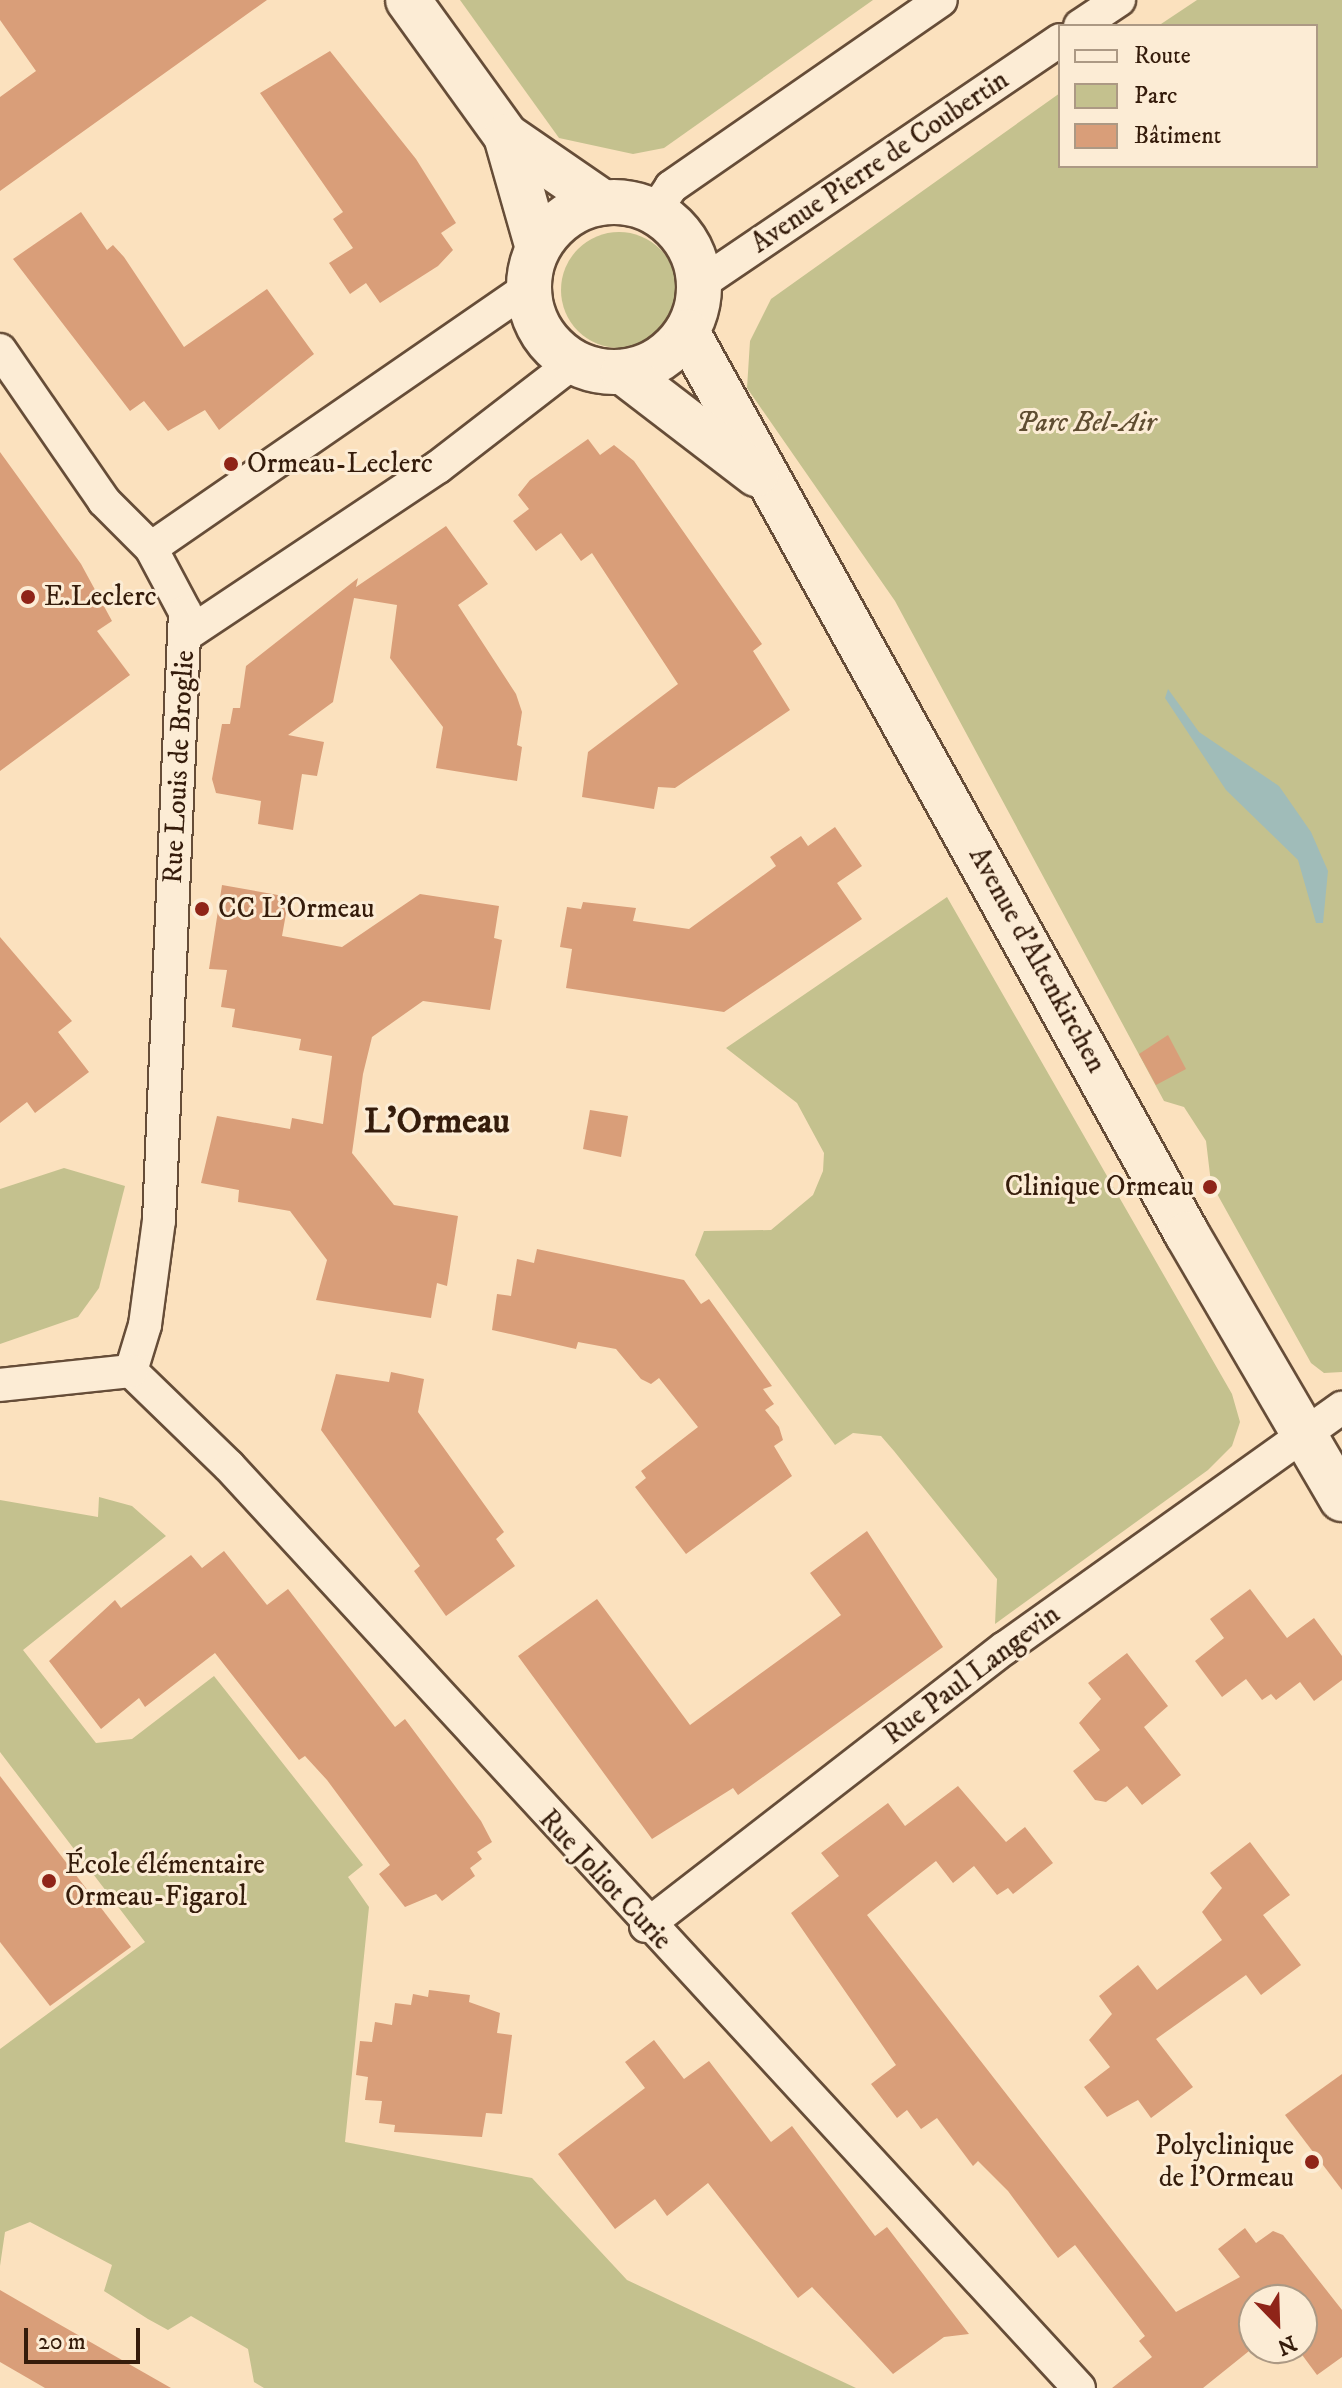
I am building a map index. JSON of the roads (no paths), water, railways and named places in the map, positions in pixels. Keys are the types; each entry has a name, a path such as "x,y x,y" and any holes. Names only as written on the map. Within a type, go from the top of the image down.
{"street":[{"path":"408,0 506,136 602,202 655,211 687,242 700,284 687,332 648,366 623,372 574,362 541,332 533,268 506,136"},
{"path":"655,211 671,187 941,0"},
{"path":"1083,24 1119,0"},
{"name":"Avenue Pierre de Coubertin","path":"700,284 1058,41"},
{"path":"151,548 533,268 554,226 602,202"},
{"name":"Avenue d'Altenkirchen","path":"687,332 770,486 1342,1499"},
{"path":"0,350 104,501 151,548 175,585 186,635"},
{"name":"Rue Louis de Broglie","path":"131,1371 145,1325 159,1220 186,635 438,467 574,362"},
{"name":"Avenue d'Altenkirchen","path":"623,372 770,486"},
{"path":"0,1385 131,1371"},
{"name":"Rue Joliot Curie","path":"131,1371 229,1466 646,1926 1079,2388"},
{"name":"Rue Paul Langevin","path":"646,1926 1005,1648 1342,1408"}],"water":[{"path":"1168,689 1199,732 1279,786 1311,832 1328,871 1323,923 1316,923 1298,860 1226,790 1165,698"}],"place":[{"name":"Ormeau-Leclerc","path":"231,464"},
{"name":"E.Leclerc","path":"28,597"},
{"name":"CC L'Ormeau","path":"202,909"},
{"name":"Clinique Ormeau","path":"1210,1187"},
{"name":"École élémentaire Ormeau-Figarol","path":"49,1881"},
{"name":"Polyclinique de l'Ormeau","path":"1312,2162"}],"district":[{"name":"L'Ormeau","path":"437,1122"}],"park label":[{"name":"Parc Bel-Air","path":"1086,423"}]}
